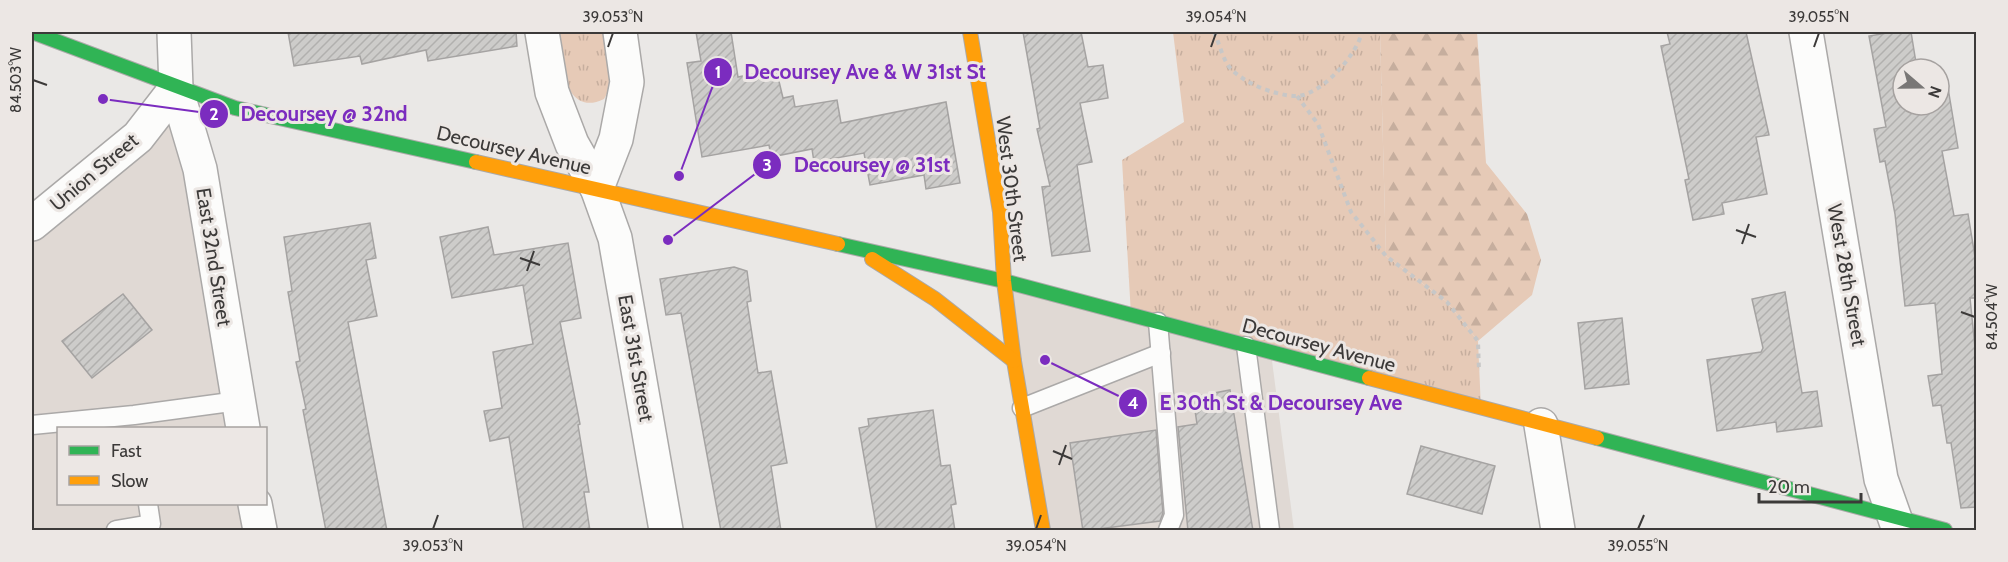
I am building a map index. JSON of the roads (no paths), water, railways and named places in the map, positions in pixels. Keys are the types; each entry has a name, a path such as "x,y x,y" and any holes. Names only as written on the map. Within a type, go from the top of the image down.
{"main road":[{"name":"Decoursey Avenue","path":"32,32 176,88 235,108 1004,281 1541,425 1896,524 1945,531"},
{"name":"West 30th Street","path":"970,32 1000,212 1004,281 1014,361 1043,531"},
{"name":"Decoursey Avenue","path":"856,247 886,270 935,299 1014,361"}],"street":[{"name":"East 32nd Street","path":"174,32 176,88 200,169 241,415"},
{"name":"East 31st Street","path":"542,32 552,92 572,144 597,188 615,238 666,531"},
{"path":"597,188 616,139 627,82 620,32"},
{"name":"West 28th Street","path":"1806,32 1881,479 1896,524"},
{"name":"Union Street","path":"32,224 138,137 176,88"},
{"path":"1541,425 1558,531"},
{"path":"255,505 260,531"}],"lane":[{"path":"1158,322 1174,515 1168,531"},
{"path":"1246,346 1270,531"},
{"path":"1022,408 1161,353"},
{"path":"32,425 135,422 241,415"},
{"path":"116,531 152,524 148,505"}],"place":[{"name":"Decoursey @ 32nd","path":"103,99"},
{"name":"Decoursey Ave & W 31st St","path":"679,176"},
{"name":"Decoursey @ 31st","path":"668,240"},
{"name":"E 30th St & Decoursey Ave","path":"1045,360"}]}
